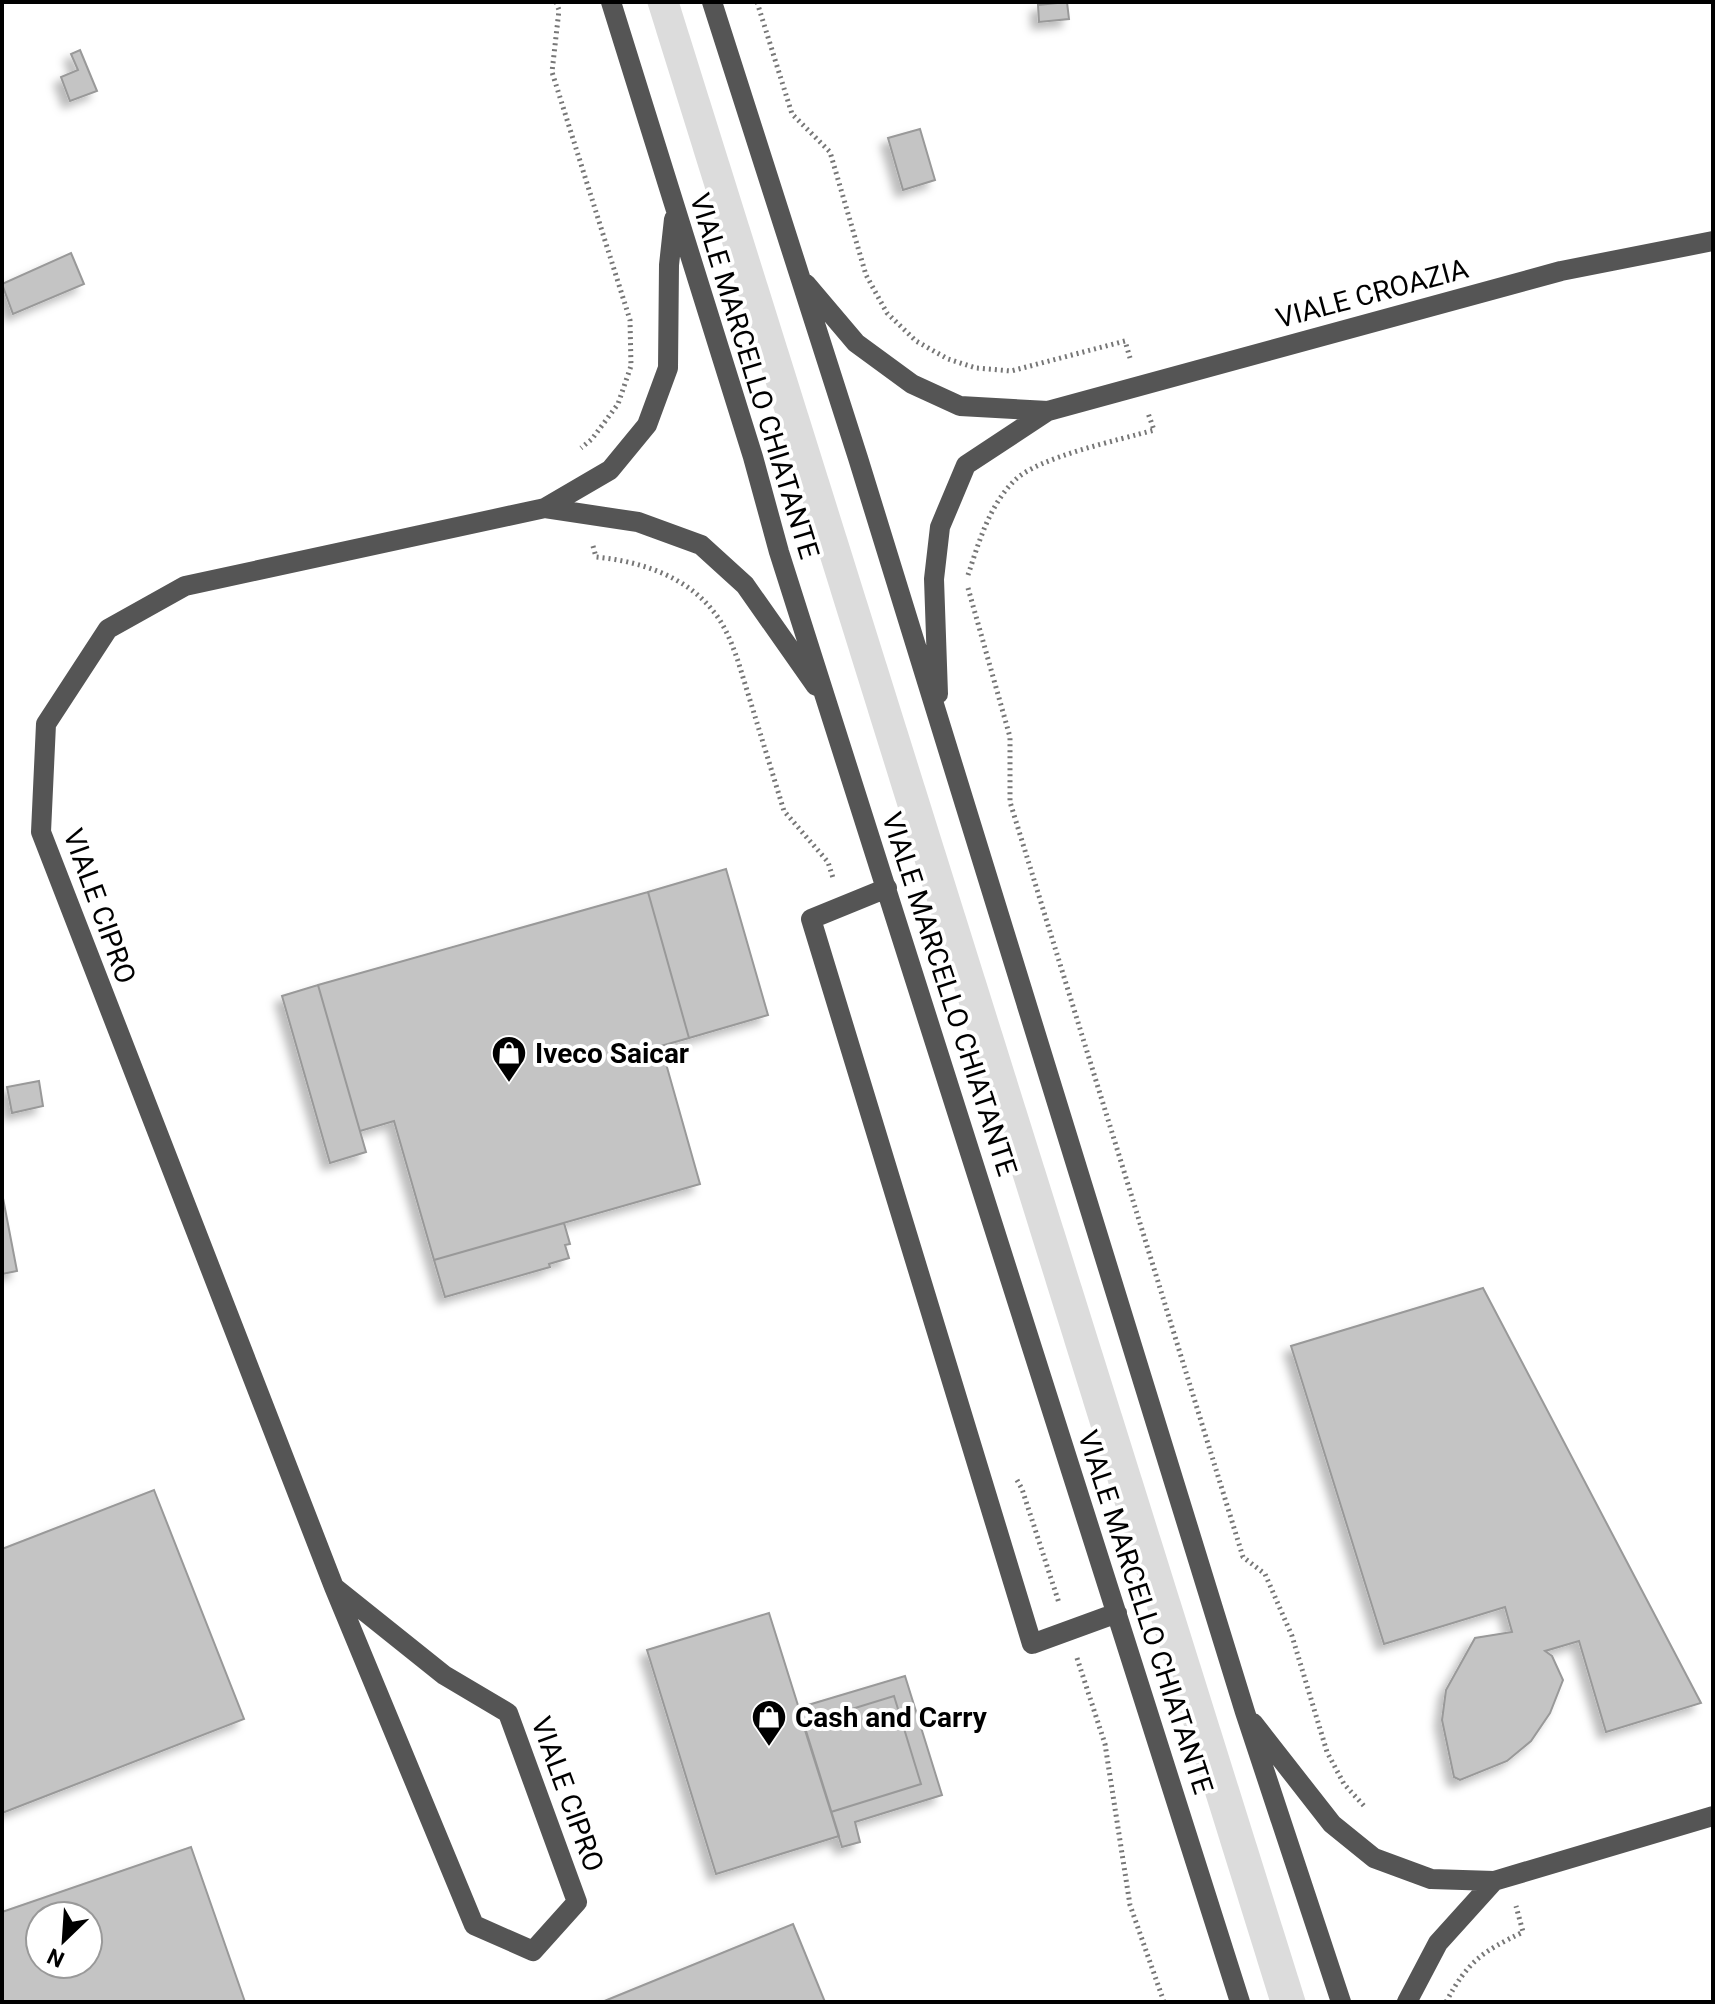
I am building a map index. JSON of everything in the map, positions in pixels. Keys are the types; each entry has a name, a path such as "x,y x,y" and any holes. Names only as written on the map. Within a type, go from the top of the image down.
{"street":[{"name":"VIALE MARCELLO CHIATANTE","path":"611,2 829,705 1240,2002"},
{"path":"712,2 940,722 1245,1712 1341,2002"},
{"name":"VIALE CIPRO","path":"334,1587 444,1675 508,1713 577,1902 533,1951 474,1925 334,1587 41,832 46,724 108,629 185,586 545,508 610,470 647,425 668,368 669,265 675,211"},
{"name":"VIALE CROAZIA","path":"940,722 934,579 940,527 966,465 1048,411 1561,271 1713,241"},
{"name":"VIALE CROAZIA","path":"798,274 856,343 912,384 960,406 1048,411"},
{"name":"VIALE CIPRO","path":"545,508 638,522 701,545 745,585 829,705"},
{"path":"887,888 811,919 1032,1644 1117,1613"},
{"path":"1245,1712 1332,1824 1374,1858 1431,1879 1501,1878 1713,1816"},
{"path":"1407,2002 1438,1943 1501,1878"}],"path":[{"path":"757,2 792,114 830,152 866,275 887,313 916,341 948,359 976,368 1011,371 1125,341 1154,430 1043,463 1016,479 992,509 966,581 1010,737 1010,802 1243,1557 1265,1574 1292,1636 1327,1752 1344,1784 1369,1812"},
{"path":"1446,2002 1461,1974 1491,1947 1523,1932 1501,1878"}],"shaded area":[{"path":"647,2 679,2 1306,2002 1270,2002"}],"building":[{"path":"1067,2 1069,19 1039,22 1038,5"},
{"path":"80,50 97,91 70,101 61,77 78,70 71,54"},
{"path":"920,129 935,180 903,190 888,138"},
{"path":"71,253 84,284 13,314 2,284"},
{"path":"726,869 768,1015 689,1038 648,892"},
{"name":"Iveco Saicar","path":"648,892 689,1038 661,1046 700,1184 434,1260 394,1121 360,1131 318,985"},
{"path":"318,985 366,1152 330,1163 282,996"},
{"path":"39,1081 43,1106 12,1113 7,1087"},
{"path":"2,1193 17,1271 2,1274"},
{"path":"564,1223 570,1244 565,1245 569,1258 549,1264 550,1267 445,1297 434,1260"},
{"path":"1483,1288 1701,1703 1606,1732 1579,1641 1545,1651 1552,1656 1563,1680 1550,1713 1531,1741 1507,1761 1460,1780 1454,1777 1442,1720 1446,1690 1475,1638 1512,1632 1505,1607 1384,1644 1291,1346"},
{"path":"154,1490 244,1719 2,1813 2,1549"},
{"path":"769,1613 839,1836 716,1874 647,1650"},
{"path":"905,1676 942,1795 855,1822 860,1842 842,1847 831,1812 921,1784 894,1696 803,1724 798,1708"},
{"path":"894,1696 921,1784 831,1812 803,1724"},
{"path":"191,1847 245,2002 2,2002 2,1912 24,1904 24,1980 104,1980 104,1900 37,1900"},
{"path":"793,1924 825,2002 602,2002"}],"place":[{"name":"Iveco Saicar","path":"509,1084"},
{"name":"Cash and Carry","path":"769,1748"}]}
